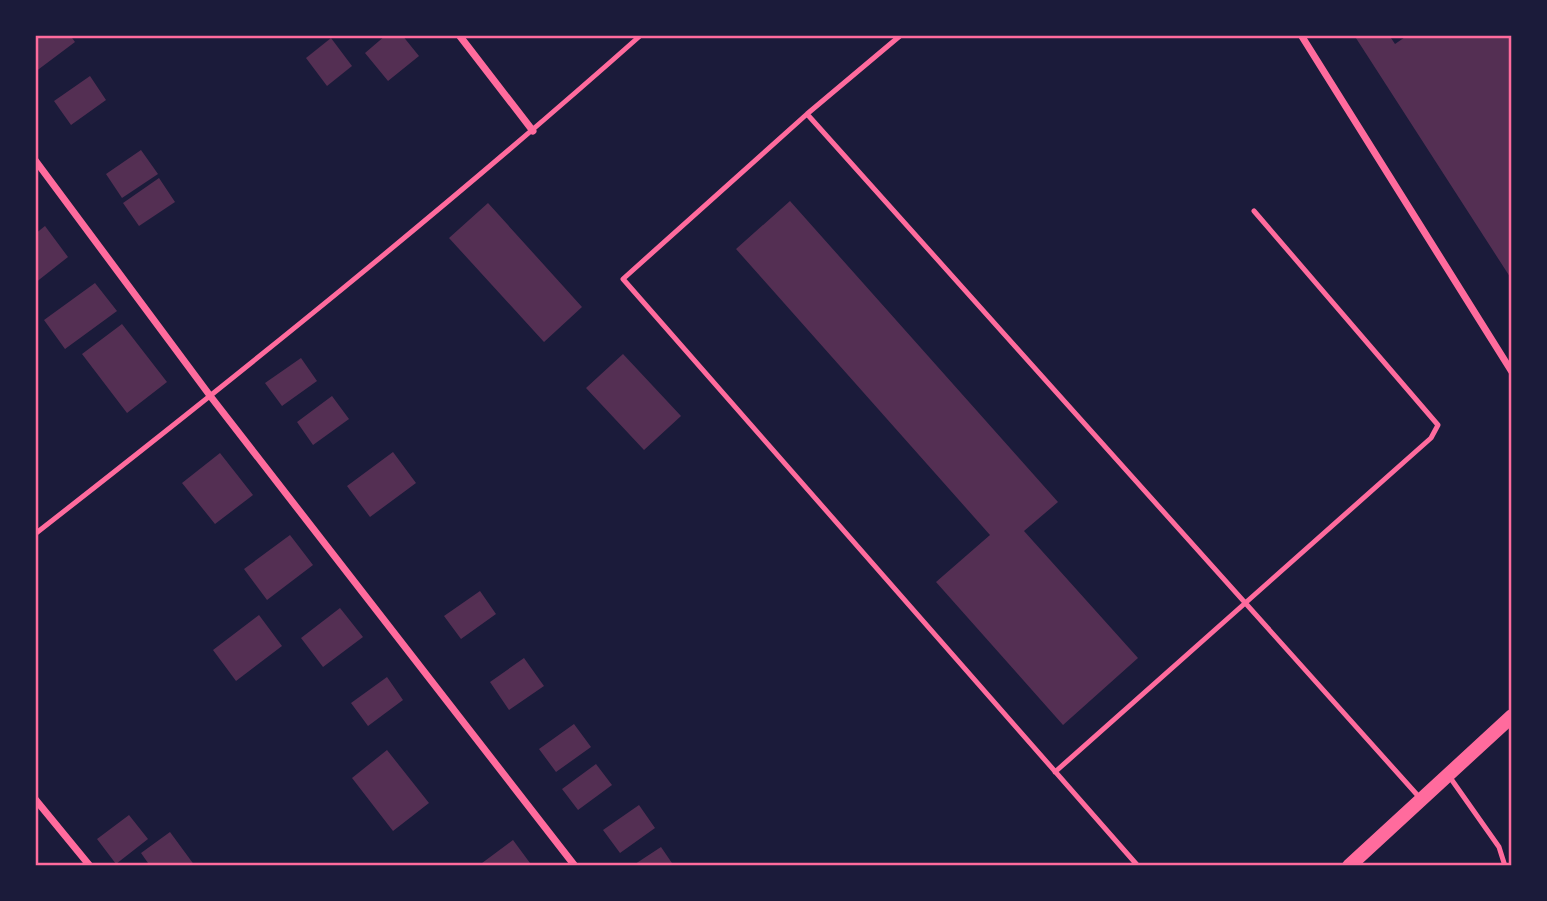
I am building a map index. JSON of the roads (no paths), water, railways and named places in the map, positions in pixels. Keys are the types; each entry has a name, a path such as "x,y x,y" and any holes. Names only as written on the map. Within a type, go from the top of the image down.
{"main road":[{"path":"1349,866 1512,716"}],"street":[{"path":"459,35 533,131"},
{"path":"1301,35 1512,372"},
{"path":"35,160 211,397 575,866"},
{"path":"35,799 90,866"}],"lane":[{"path":"35,534 211,397 533,131 641,35"},
{"path":"901,35 807,114 623,279 1138,866"},
{"path":"807,114 1422,800"},
{"path":"1055,772 1431,438 1438,425 1254,211"},
{"path":"1449,776 1499,847 1505,866"}]}
